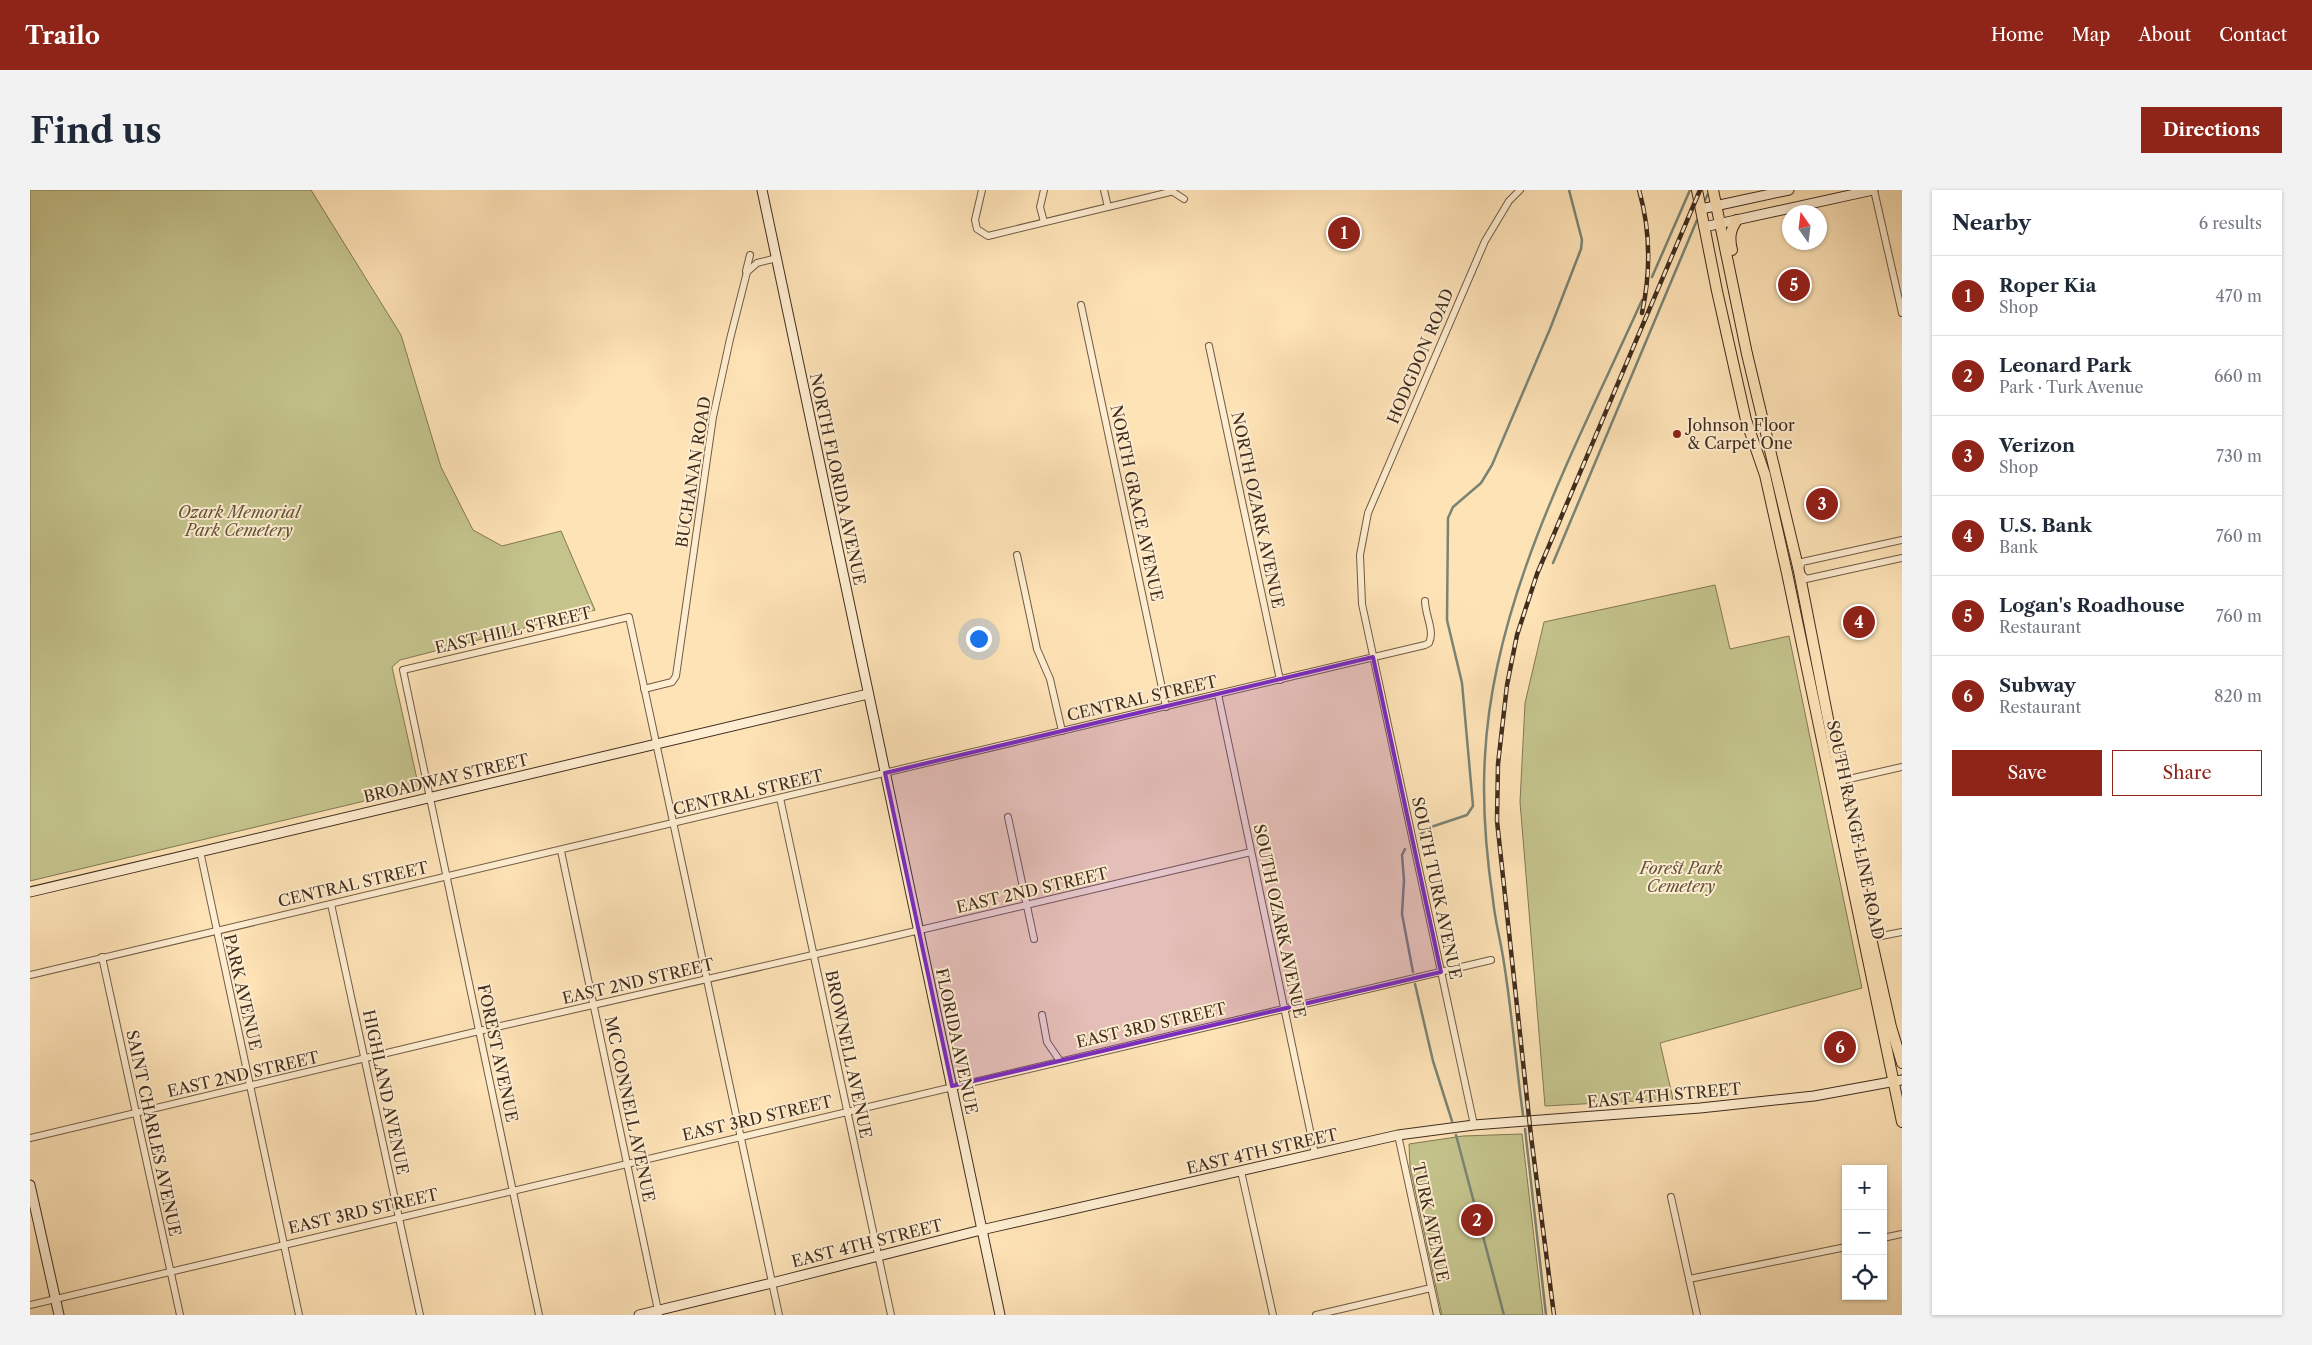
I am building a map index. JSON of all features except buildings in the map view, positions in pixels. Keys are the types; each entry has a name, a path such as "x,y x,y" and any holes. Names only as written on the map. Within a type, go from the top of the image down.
{"main road":[{"name":"SOUTH RANGE LINE ROAD","path":"1698,190 1704,227 1746,420 1765,474 1787,573 1898,1081 1902,1122"},
{"path":"1713,190 1747,354"},
{"path":"1737,220 1729,238 1750,338 1747,354"},
{"name":"SOUTH RANGE LINE ROAD","path":"1747,354 1799,570 1871,938 1891,1027 1902,1063"}],"street":[{"name":"NORTH FLORIDA AVENUE","path":"762,190 885,773"},
{"path":"982,190 975,220 977,229 982,234 988,236 1170,191 1184,198"},
{"path":"1044,190 1040,207 1044,222"},
{"path":"1104,190 1108,207"},
{"name":"HODGDON ROAD","path":"1373,657 1360,595 1361,541 1368,513 1485,241 1509,201 1520,190"},
{"path":"1701,209 1790,190"},
{"path":"1704,227 1874,190 1902,313"},
{"name":"BUCHANAN ROAD","path":"644,689 670,683 676,676 713,416 750,255"},
{"path":"746,274 754,264 777,258"},
{"name":"NORTH GRACE AVENUE","path":"1081,305 1166,707"},
{"name":"NORTH OZARK AVENUE","path":"1209,346 1280,680"},
{"path":"1902,540 1802,562 1799,570 1806,579 1902,558"},
{"path":"1017,555 1037,649 1050,679 1062,731"},
{"name":"CENTRAL STREET","path":"30,975 1280,680 1429,643 1431,634 1425,612 1425,601"},
{"name":"EAST HILL STREET","path":"403,670 629,617 644,689"},
{"name":"SOUTH TURK AVENUE","path":"1373,657 1474,1125"},
{"name":"FOREST AVENUE","path":"403,670 539,1315"},
{"path":"644,689 742,1136 779,1315"},
{"name":"BROADWAY STREET","path":"30,892 868,694"},
{"name":"SOUTH OZARK AVENUE","path":"1218,694 1315,1154"},
{"path":"1840,781 1902,767"},
{"name":"FLORIDA AVENUE","path":"885,773 1000,1315"},
{"name":"BROWNELL AVENUE","path":"780,798 891,1315"},
{"path":"1008,817 1034,939"},
{"name":"MC CONNELL AVENUE","path":"561,850 658,1313"},
{"name":"PARK AVENUE","path":"200,851 215,930 299,1315"},
{"name":"EAST 2ND STREET","path":"30,1138 365,1060 479,1031 814,955 1252,852"},
{"name":"HIGHLAND AVENUE","path":"331,904 420,1315"},
{"path":"1871,938 1902,932"},
{"name":"SAINT CHARLES AVENUE","path":"102,957 180,1315"},
{"name":"EAST 3RD STREET","path":"30,1305 1491,960"},
{"path":"1042,1015 1048,1042 1060,1061"},
{"name":"EAST 4TH STREET","path":"639,1315 658,1313 981,1230 1398,1135 1474,1125 1793,1099 1898,1081"},
{"name":"TURK AVENUE","path":"1398,1135 1437,1315"},
{"path":"1242,1171 1273,1315"},
{"path":"30,1186 59,1315"},
{"path":"1671,1198 1697,1315"},
{"path":"1887,1237 1902,1234"},
{"path":"1689,1279 1842,1248"},
{"path":"1316,1315 1431,1288"}],"highlighted area":[{"path":"1373,657 1441,972 952,1086 885,773"}],"green space":[{"name":"Ozark Memorial Park Cemetery","path":"30,190 311,190 401,335 441,467 473,530 502,546 561,531 595,610 400,660 392,667 419,788 30,881"},
{"name":"Forest Park Cemetery","path":"1715,585 1730,649 1789,636 1862,988 1660,1043 1673,1099 1545,1106 1520,802 1525,703 1544,622"},
{"path":"1522,1134 1543,1315 1442,1315 1410,1167 1409,1144 1463,1136"}],"waterway":[{"path":"1419,835 1431,827 1467,815 1473,806 1462,683 1447,620 1448,518 1453,507 1481,483 1492,465 1550,329 1581,249 1582,240 1569,190"},
{"path":"1652,277 1690,190"},
{"path":"1705,200 1708,194"},
{"path":"1553,563 1697,220"},
{"path":"1523,1115 1507,982 1494,908 1484,810 1485,756 1491,697 1504,638 1521,580 1543,522 1566,465 1642,300"},
{"path":"1405,849 1402,855 1404,880 1402,914 1413,972"},
{"path":"1415,984 1433,1061 1452,1121"},
{"path":"1525,1129 1546,1315"},
{"path":"1456,1135 1504,1315"}],"railway":[{"path":"1639,190 1648,236 1647,282 1642,313"},
{"path":"1554,1315 1531,1136 1497,821 1498,764 1507,685 1517,635 1537,574 1700,190"}],"place":[{"name":"Roper Kia","path":"1344,233"},
{"name":"Logan's Roadhouse","path":"1794,285"},
{"name":"Johnson Floor & Carpet One","path":"1677,434"},
{"name":"Verizon","path":"1822,504"},
{"name":"U.S. Bank","path":"1859,622"},
{"name":"Subway","path":"1840,1047"},
{"name":"Leonard Park","path":"1477,1220"}]}
